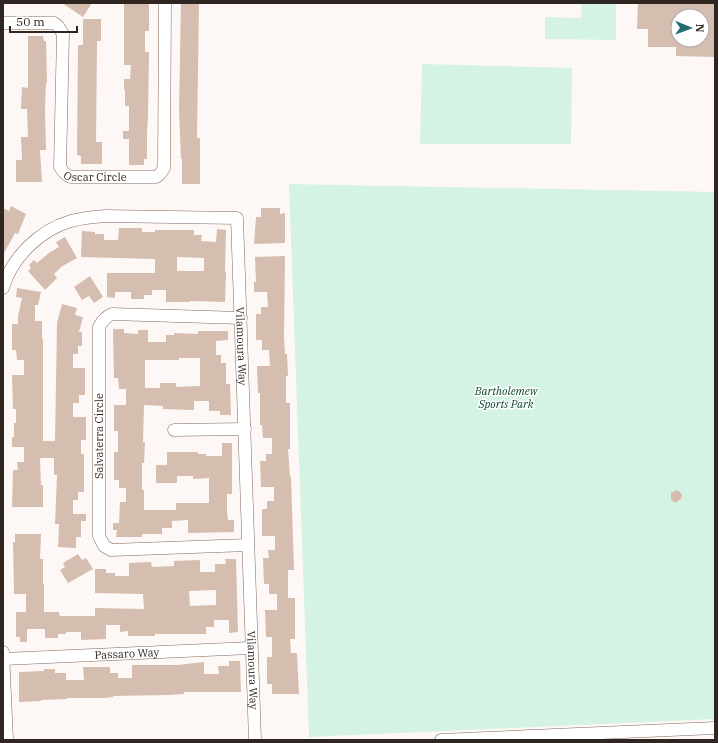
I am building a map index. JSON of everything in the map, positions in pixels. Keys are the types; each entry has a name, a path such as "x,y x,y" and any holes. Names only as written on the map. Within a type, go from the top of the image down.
{"street":[{"name":"Oscar Circle","path":"3,23 54,23 63,34 60,167 63,172 71,177 156,177 164,168 165,3"},
{"name":"Vilamoura Way","path":"3,288 6,272 34,241 54,228 70,221 87,217 104,216 238,218 255,740"},
{"name":"Salvaterra Circle","path":"241,318 112,314 106,317 102,322 99,327 99,536 104,546 111,550 248,545"},
{"path":"174,430 245,429"},
{"name":"Passaro Way","path":"3,659 251,648"},
{"path":"3,652 7,740"},
{"path":"441,740 715,728"}],"green space":[{"path":"582,3 616,3 616,40 545,39 545,17 581,18"},
{"path":"422,64 572,68 571,144 420,144"},
{"name":"Bartholemew Sports Park","path":"289,184 715,192 715,719 309,737"}],"building":[{"path":"62,3 92,3 83,17"},
{"path":"124,3 149,3 149,31 145,31 145,52 149,52 147,159 144,159 144,165 129,165 129,139 123,139 123,131 129,131 129,106 125,106 124,79 130,79 131,65 124,65"},
{"path":"181,3 199,3 197,138 200,138 200,184 182,184 179,110"},
{"path":"638,3 715,3 715,57 676,56 676,48 710,48 710,8 670,8 670,47 648,47 648,29 637,29"},
{"path":"83,19 101,19 101,41 97,41 96,142 102,142 102,164 81,164 81,156 77,155 78,45 83,45"},
{"path":"28,36 43,36 44,41 46,41 46,150 40,150 42,182 16,182 16,160 22,160 21,137 28,137 27,109 21,109 22,87 28,88"},
{"path":"11,206 26,214 18,234 15,233 3,255 3,208 9,211"},
{"path":"261,208 280,208 280,214 285,213 285,243 254,244 256,217 261,217"},
{"path":"119,228 142,228 142,232 155,232 155,230 194,230 194,235 202,235 201,241 216,242 217,229 226,230 225,302 166,302 166,290 152,290 152,295 144,295 144,299 131,299 131,292 115,292 115,298 107,297 107,273 155,273 155,259 81,257 82,231 95,232 95,234 104,234 104,240 118,240","holes":["177,257 204,258 204,271 177,271"]},
{"path":"65,237 77,258 61,267 54,274 57,278 45,290 28,271 31,268 29,265 34,260 37,263 59,247 56,242"},
{"path":"285,256 284,337 285,354 287,354 288,376 286,376 286,403 290,403 290,449 288,449 291,477 294,570 288,570 288,598 295,598 295,639 290,639 291,653 297,653 299,694 272,694 272,684 267,684 267,657 272,657 272,637 266,637 265,610 277,610 277,594 269,594 269,584 264,584 263,558 269,558 268,550 275,550 275,536 262,536 262,509 267,509 267,501 274,501 274,487 261,487 260,461 266,461 266,454 272,454 272,438 263,438 262,425 260,425 260,393 258,393 257,366 270,366 269,350 262,350 262,340 256,340 256,314 261,314 261,307 268,307 267,292 254,292 254,282 256,282 255,257"},
{"path":"90,276 103,297 94,303 89,296 82,300 74,287"},
{"path":"17,288 41,292 38,305 35,305 35,321 42,321 43,441 55,441 57,323 62,304 77,308 75,315 83,317 79,332 82,332 82,346 78,346 78,354 73,354 73,368 85,368 85,395 79,395 79,403 73,403 73,417 86,417 86,440 81,440 81,454 84,454 84,492 78,492 78,500 73,500 73,514 86,514 86,521 81,521 81,537 76,537 76,548 58,547 59,524 55,524 57,475 54,475 54,458 40,458 41,485 43,485 43,507 12,507 13,470 18,470 17,462 24,462 24,447 12,447 14,423 16,423 16,409 13,409 12,375 24,375 24,360 17,360 16,350 12,350 12,324 18,324 18,316 22,298 16,297"},
{"path":"113,329 124,329 124,333 138,334 138,330 148,330 148,342 166,342 166,335 174,335 174,333 198,334 198,331 228,331 228,340 216,341 216,355 221,355 221,363 226,363 226,384 230,384 231,415 220,415 220,411 209,411 209,401 194,401 194,410 163,409 163,406 144,405 143,442 145,442 144,463 142,463 142,490 144,490 144,510 176,510 176,503 209,503 209,478 193,479 193,476 177,476 177,483 156,483 156,465 167,465 167,452 198,452 198,454 206,454 206,456 222,456 222,443 232,443 232,494 227,494 227,512 228,520 234,520 234,532 188,533 188,520 172,521 172,528 162,528 162,534 142,534 142,537 116,537 117,530 113,530 113,523 119,523 120,502 126,502 126,488 119,488 119,480 114,480 114,452 118,452 118,431 114,431 114,405 126,405 126,389 119,389 118,378 114,378","holes":["179,358 200,358 200,386 176,387 176,383 160,383 160,388 145,388 145,360 179,360"]},
{"path":"677,490 682,494 681,499 675,503 671,499 671,493"},
{"path":"15,534 41,534 40,559 43,559 44,612 59,612 60,616 95,616 95,608 144,609 143,594 95,593 95,569 106,569 106,573 115,573 115,576 129,576 129,563 151,562 152,567 174,566 174,561 200,560 200,572 215,572 215,564 226,564 225,559 236,559 238,632 229,633 229,620 214,620 214,627 206,627 206,634 155,634 155,636 128,636 128,631 120,632 120,625 106,625 106,639 81,640 81,632 66,632 66,634 58,634 58,638 45,638 45,629 27,629 27,642 20,642 20,637 16,637 16,612 26,612 26,594 14,594 13,542 15,542","holes":["216,590 216,605 190,606 189,591"]},
{"path":"78,554 82,560 86,558 93,569 68,583 60,570 65,567 63,563"},
{"path":"229,661 240,661 241,692 184,692 184,694 168,695 67,698 19,702 19,672 55,669 55,673 66,673 66,680 84,680 83,667 110,667 110,673 118,673 118,678 132,678 132,665 177,665 204,662 204,674 219,674 218,666 229,666"}]}
